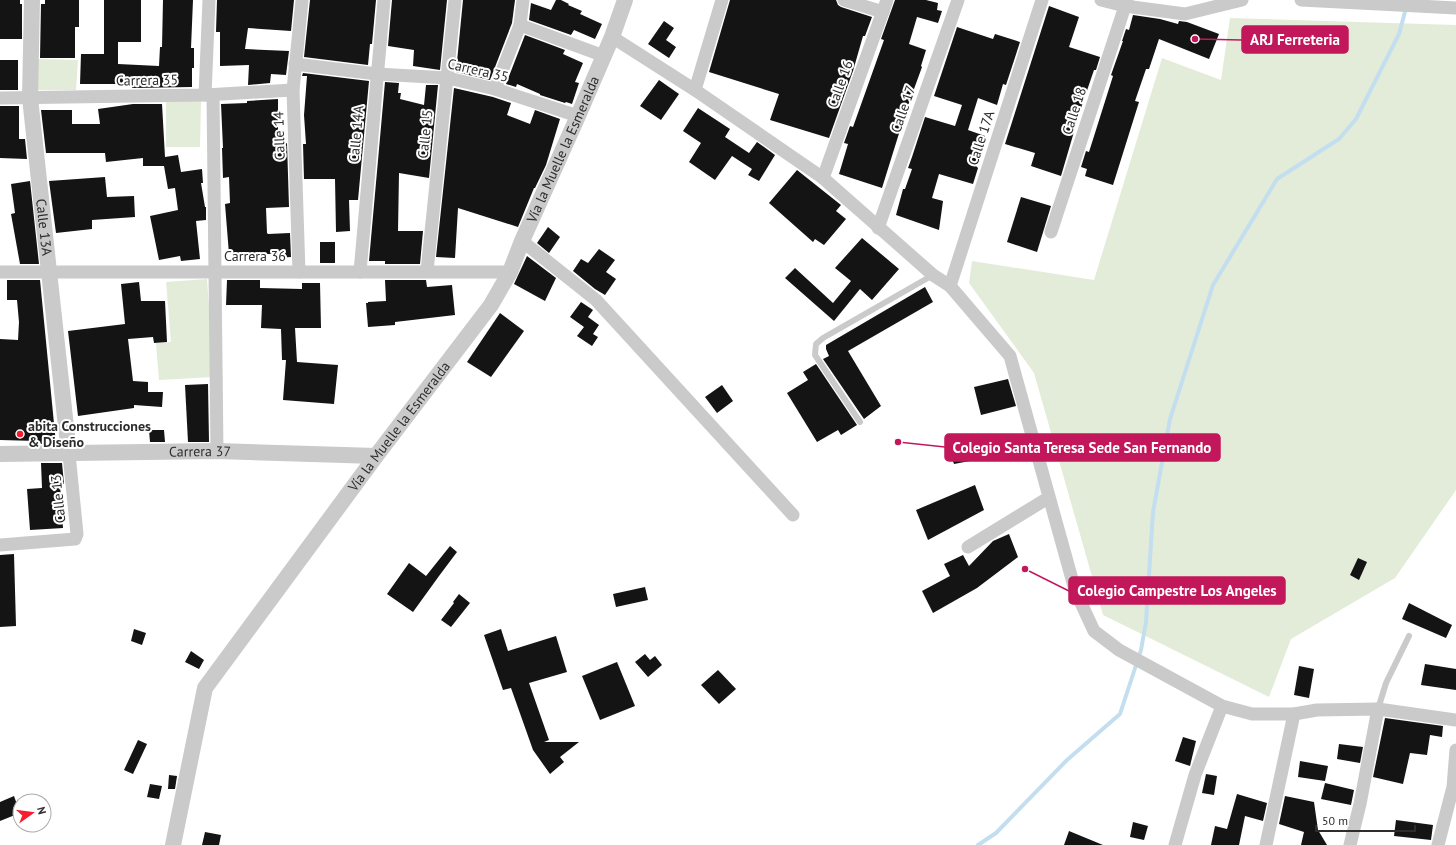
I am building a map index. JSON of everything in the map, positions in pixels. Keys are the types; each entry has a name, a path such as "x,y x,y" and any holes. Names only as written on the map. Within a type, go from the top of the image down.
{"street":[{"name":"Calle 13A","path":"32,0 30,98 69,454"},
{"path":"209,0 209,95 216,272 217,451"},
{"name":"Calle 14","path":"299,272 293,90 302,0"},
{"name":"Calle 14A","path":"360,272 384,0"},
{"name":"Calle 15","path":"427,272 455,0"},
{"path":"495,89 520,25 523,0"},
{"name":"Vía la Muelle la Esmeralda","path":"173,845 205,688 376,456 491,305 510,272 522,241 604,56 625,0"},
{"path":"695,90 722,0"},
{"path":"844,0 885,6"},
{"name":"Calle 17","path":"878,228 958,0"},
{"name":"Calle 17A","path":"950,286 1042,0"},
{"path":"1101,0 1185,14 1242,0"},
{"path":"1301,0 1456,8"},
{"name":"Calle 18","path":"1051,232 1126,3"},
{"name":"Calle 16","path":"823,178 885,6"},
{"path":"520,25 604,56"},
{"path":"612,37 695,90 823,178 933,275 950,286 1010,356 1048,498 1075,590 1094,631 1119,650 1222,706 1252,714 1294,714 1317,710 1378,709 1456,720"},
{"name":"Carrera 35","path":"295,64 377,74 448,78 495,89 578,116"},
{"name":"Carrera 35","path":"0,98 209,95 293,90"},
{"path":"522,241 596,300 793,515"},
{"name":"Carrera 36","path":"0,272 510,272"},
{"name":"Carrera 37","path":"0,454 217,451 376,456"},
{"name":"Calle 13","path":"0,545 73,540 77,534 69,454"},
{"path":"968,547 1048,498"},
{"path":"1175,845 1195,775 1222,706"},
{"path":"1350,845 1378,709"},
{"path":"1266,845 1294,714"},
{"path":"1438,845 1453,786 1456,750"}],"lane":[{"path":"860,422 815,355 816,344 823,338 933,275"},
{"path":"1378,709 1386,683 1409,636"}],"green space":[{"path":"1230,18 1456,25 1456,490 1395,578 1291,639 1269,697 1103,615 1034,373 969,283 972,261 1094,280 1162,58 1221,80"},
{"path":"37,59 78,60 76,90 38,90"},
{"path":"166,101 201,101 200,147 166,147"},
{"path":"207,279 214,377 159,380 156,343 171,342 166,282"}],"building":[{"path":"0,0 20,0 20,4 22,4 22,39 0,39"},
{"path":"45,0 79,0 79,27 75,27 75,58 40,58 41,4 45,4"},
{"path":"104,0 141,0 141,42 118,42 118,64 159,66 160,47 162,47 163,0 193,0 191,48 194,48 194,68 192,68 192,87 132,88 132,86 124,86 124,84 80,84 81,54 104,54"},
{"path":"217,0 294,0 291,31 248,28 245,49 289,51 286,75 271,74 270,83 248,85 249,65 220,66 220,32 216,32"},
{"path":"310,0 376,0 372,44 370,44 368,65 304,57"},
{"path":"392,0 447,0 440,70 413,66 414,50 388,46"},
{"path":"463,0 515,0 512,23 490,80 456,72"},
{"path":"556,0 561,0 569,4 568,5 582,11 580,14 602,24 595,39 574,30 571,35 529,20 531,3 551,10"},
{"path":"730,0 836,0 838,5 841,7 872,17 865,36 863,36 853,71 829,138 770,120 779,94 709,72"},
{"path":"895,0 926,0 938,3 937,10 942,11 938,23 917,17 909,44 926,50 921,66 922,67 906,111 882,188 839,174 848,144 844,143 850,126 853,127 884,40 881,39"},
{"path":"1049,6 1079,17 1069,47 1100,57 1081,108 1061,176 1031,166 1035,153 1005,144"},
{"path":"1133,15 1160,19 1178,24 1179,21 1187,22 1219,34 1209,59 1159,39 1149,69 1146,69 1135,101 1139,102 1113,185 1085,176 1087,169 1081,167 1086,151 1089,152 1113,76 1111,75 1126,29 1129,30"},
{"path":"664,21 674,28 666,40 676,47 669,58 648,44"},
{"path":"957,27 993,39 995,34 1020,42 1006,85 1003,84 997,105 978,98 968,130 985,136 978,157 976,166 978,168 973,184 939,174 932,198 943,201 939,230 896,215 903,189 905,189 912,169 908,168 925,117 955,126 962,105 934,96"},
{"path":"525,35 565,50 563,54 583,63 575,82 579,83 572,104 540,95 517,84 516,87 506,84"},
{"path":"0,60 18,60 18,90 0,90"},
{"path":"303,73 369,81 358,200 349,200 350,231 336,232 335,179 304,179 303,144 306,144 304,115 307,76 302,76"},
{"path":"659,80 679,94 661,120 640,106"},
{"path":"385,82 399,83 398,93 401,93 400,99 424,105 426,85 438,85 429,178 399,173 398,231 423,231 420,264 385,264 385,261 369,261"},
{"path":"454,88 493,97 511,103 507,115 530,124 535,110 560,119 546,165 534,188 518,227 458,208 455,258 436,257"},
{"path":"278,99 278,143 287,143 289,207 266,208 267,233 290,233 291,257 277,258 276,254 229,254 225,204 230,203 229,177 223,178 221,104 247,103 247,101"},
{"path":"133,104 162,104 165,157 178,155 181,172 202,169 203,183 201,183 206,207 206,220 196,221 200,259 181,261 180,256 159,260 150,216 178,210 175,188 168,189 164,166 143,166 143,158 106,162 105,153 46,153 41,110 72,110 72,124 100,124 98,109"},
{"path":"0,106 19,106 19,139 25,139 27,159 0,158"},
{"path":"698,108 730,129 725,137 749,153 757,142 775,155 759,181 748,175 752,169 732,156 715,180 689,162 701,143 683,131"},
{"path":"797,170 841,205 836,211 846,219 824,245 815,239 813,242 769,203"},
{"path":"105,177 107,197 134,196 135,217 92,220 92,229 56,233 49,181"},
{"path":"30,181 39,264 20,264 11,214 15,213 11,184"},
{"path":"1021,197 1051,206 1037,252 1007,242"},
{"path":"548,227 560,237 549,253 537,243"},
{"path":"862,238 899,269 872,300 860,289 834,321 785,278 795,268 833,303 851,281 835,268"},
{"path":"320,242 335,242 335,263 320,263"},
{"path":"599,249 615,260 606,272 616,279 605,295 573,271 581,259 588,263"},
{"path":"527,256 556,278 545,301 514,284"},
{"path":"7,280 40,280 56,444 41,444 37,441 0,440 0,339 18,340 19,322 17,300 7,300"},
{"path":"227,280 260,280 260,288 302,289 302,283 320,283 321,328 295,328 297,362 338,365 334,404 283,400 286,360 282,360 281,329 261,328 262,305 226,305"},
{"path":"385,280 426,280 427,287 452,285 455,315 395,322 395,325 368,327 366,303 386,301"},
{"path":"139,282 141,301 165,301 167,342 154,343 153,337 128,339 133,381 148,382 148,392 163,392 162,407 134,405 134,408 78,416 68,331 125,324 121,284"},
{"path":"925,287 933,302 848,351 881,406 864,419 823,359 829,356 826,345"},
{"path":"581,302 593,310 588,317 599,325 593,334 598,337 592,346 577,336 584,327 570,317"},
{"path":"500,313 524,331 491,377 467,362"},
{"path":"816,364 857,425 841,435 838,430 817,442 787,393 808,380 803,372"},
{"path":"1008,379 1016,406 981,415 974,387"},
{"path":"208,384 209,442 188,442 185,385"},
{"path":"722,385 733,401 717,413 705,397"},
{"path":"149,430 164,430 165,442 150,442"},
{"path":"986,437 991,457 954,464 947,445"},
{"path":"41,463 62,463 64,484 60,484 63,528 30,530 27,489 42,488"},
{"path":"975,485 984,510 928,540 916,510"},
{"path":"1009,534 1018,557 977,588 933,613 922,591 950,576 944,564 963,555 969,566 993,541"},
{"path":"450,546 457,552 413,612 387,594 409,563 426,576"},
{"path":"14,554 16,626 0,627 0,555"},
{"path":"1358,558 1367,562 1359,580 1350,575"},
{"path":"645,587 648,600 616,607 613,594"},
{"path":"459,594 470,603 451,627 441,620"},
{"path":"1409,603 1452,625 1446,638 1402,619"},
{"path":"134,629 146,633 142,645 131,641"},
{"path":"501,629 508,651 556,636 567,672 529,683 549,740 544,742 579,742 560,757 564,762 550,774 533,750 511,688 503,690 484,635"},
{"path":"191,651 204,660 199,669 185,662"},
{"path":"645,654 650,660 655,656 662,665 648,677 635,662"},
{"path":"617,662 635,706 600,720 582,676"},
{"path":"1425,664 1456,669 1456,690 1421,685"},
{"path":"1299,666 1314,669 1309,698 1294,695"},
{"path":"718,670 736,689 719,704 701,685"},
{"path":"1385,718 1443,726 1442,737 1430,735 1427,755 1410,753 1403,784 1373,777"},
{"path":"1183,737 1196,741 1190,766 1175,761"},
{"path":"138,740 147,744 133,774 124,770"},
{"path":"1339,744 1363,747 1360,763 1337,759"},
{"path":"1300,761 1328,766 1325,781 1298,777"},
{"path":"1206,774 1217,776 1214,795 1202,793"},
{"path":"169,775 177,776 175,789 168,789"},
{"path":"1325,783 1354,790 1351,805 1321,799"},
{"path":"150,784 162,786 159,799 147,797"},
{"path":"1237,794 1267,803 1263,821 1245,816 1239,845 1211,845 1215,826 1227,829"},
{"path":"1285,796 1314,802 1318,830 1327,845 1301,845 1304,832 1279,824"},
{"path":"12,797 12,816 0,821 0,802"},
{"path":"1396,820 1433,825 1431,840 1394,836"},
{"path":"1133,822 1148,826 1144,840 1130,837"},
{"path":"1069,831 1103,845 1064,845"},
{"path":"205,832 221,835 219,845 202,845"}],"waterway":[{"path":"978,845 996,833 1067,760 1120,714 1141,650 1146,622 1153,512 1170,419 1213,285 1277,179 1339,139 1356,119 1399,34 1406,8"}],"place":[{"name":"ARJ Ferreteria","path":"1195,39"},
{"name":"abita Construcciones & Diseño","path":"20,434"},
{"name":"Colegio Santa Teresa Sede San Fernando","path":"898,442"},
{"name":"Colegio Campestre Los Angeles","path":"1025,569"}]}
